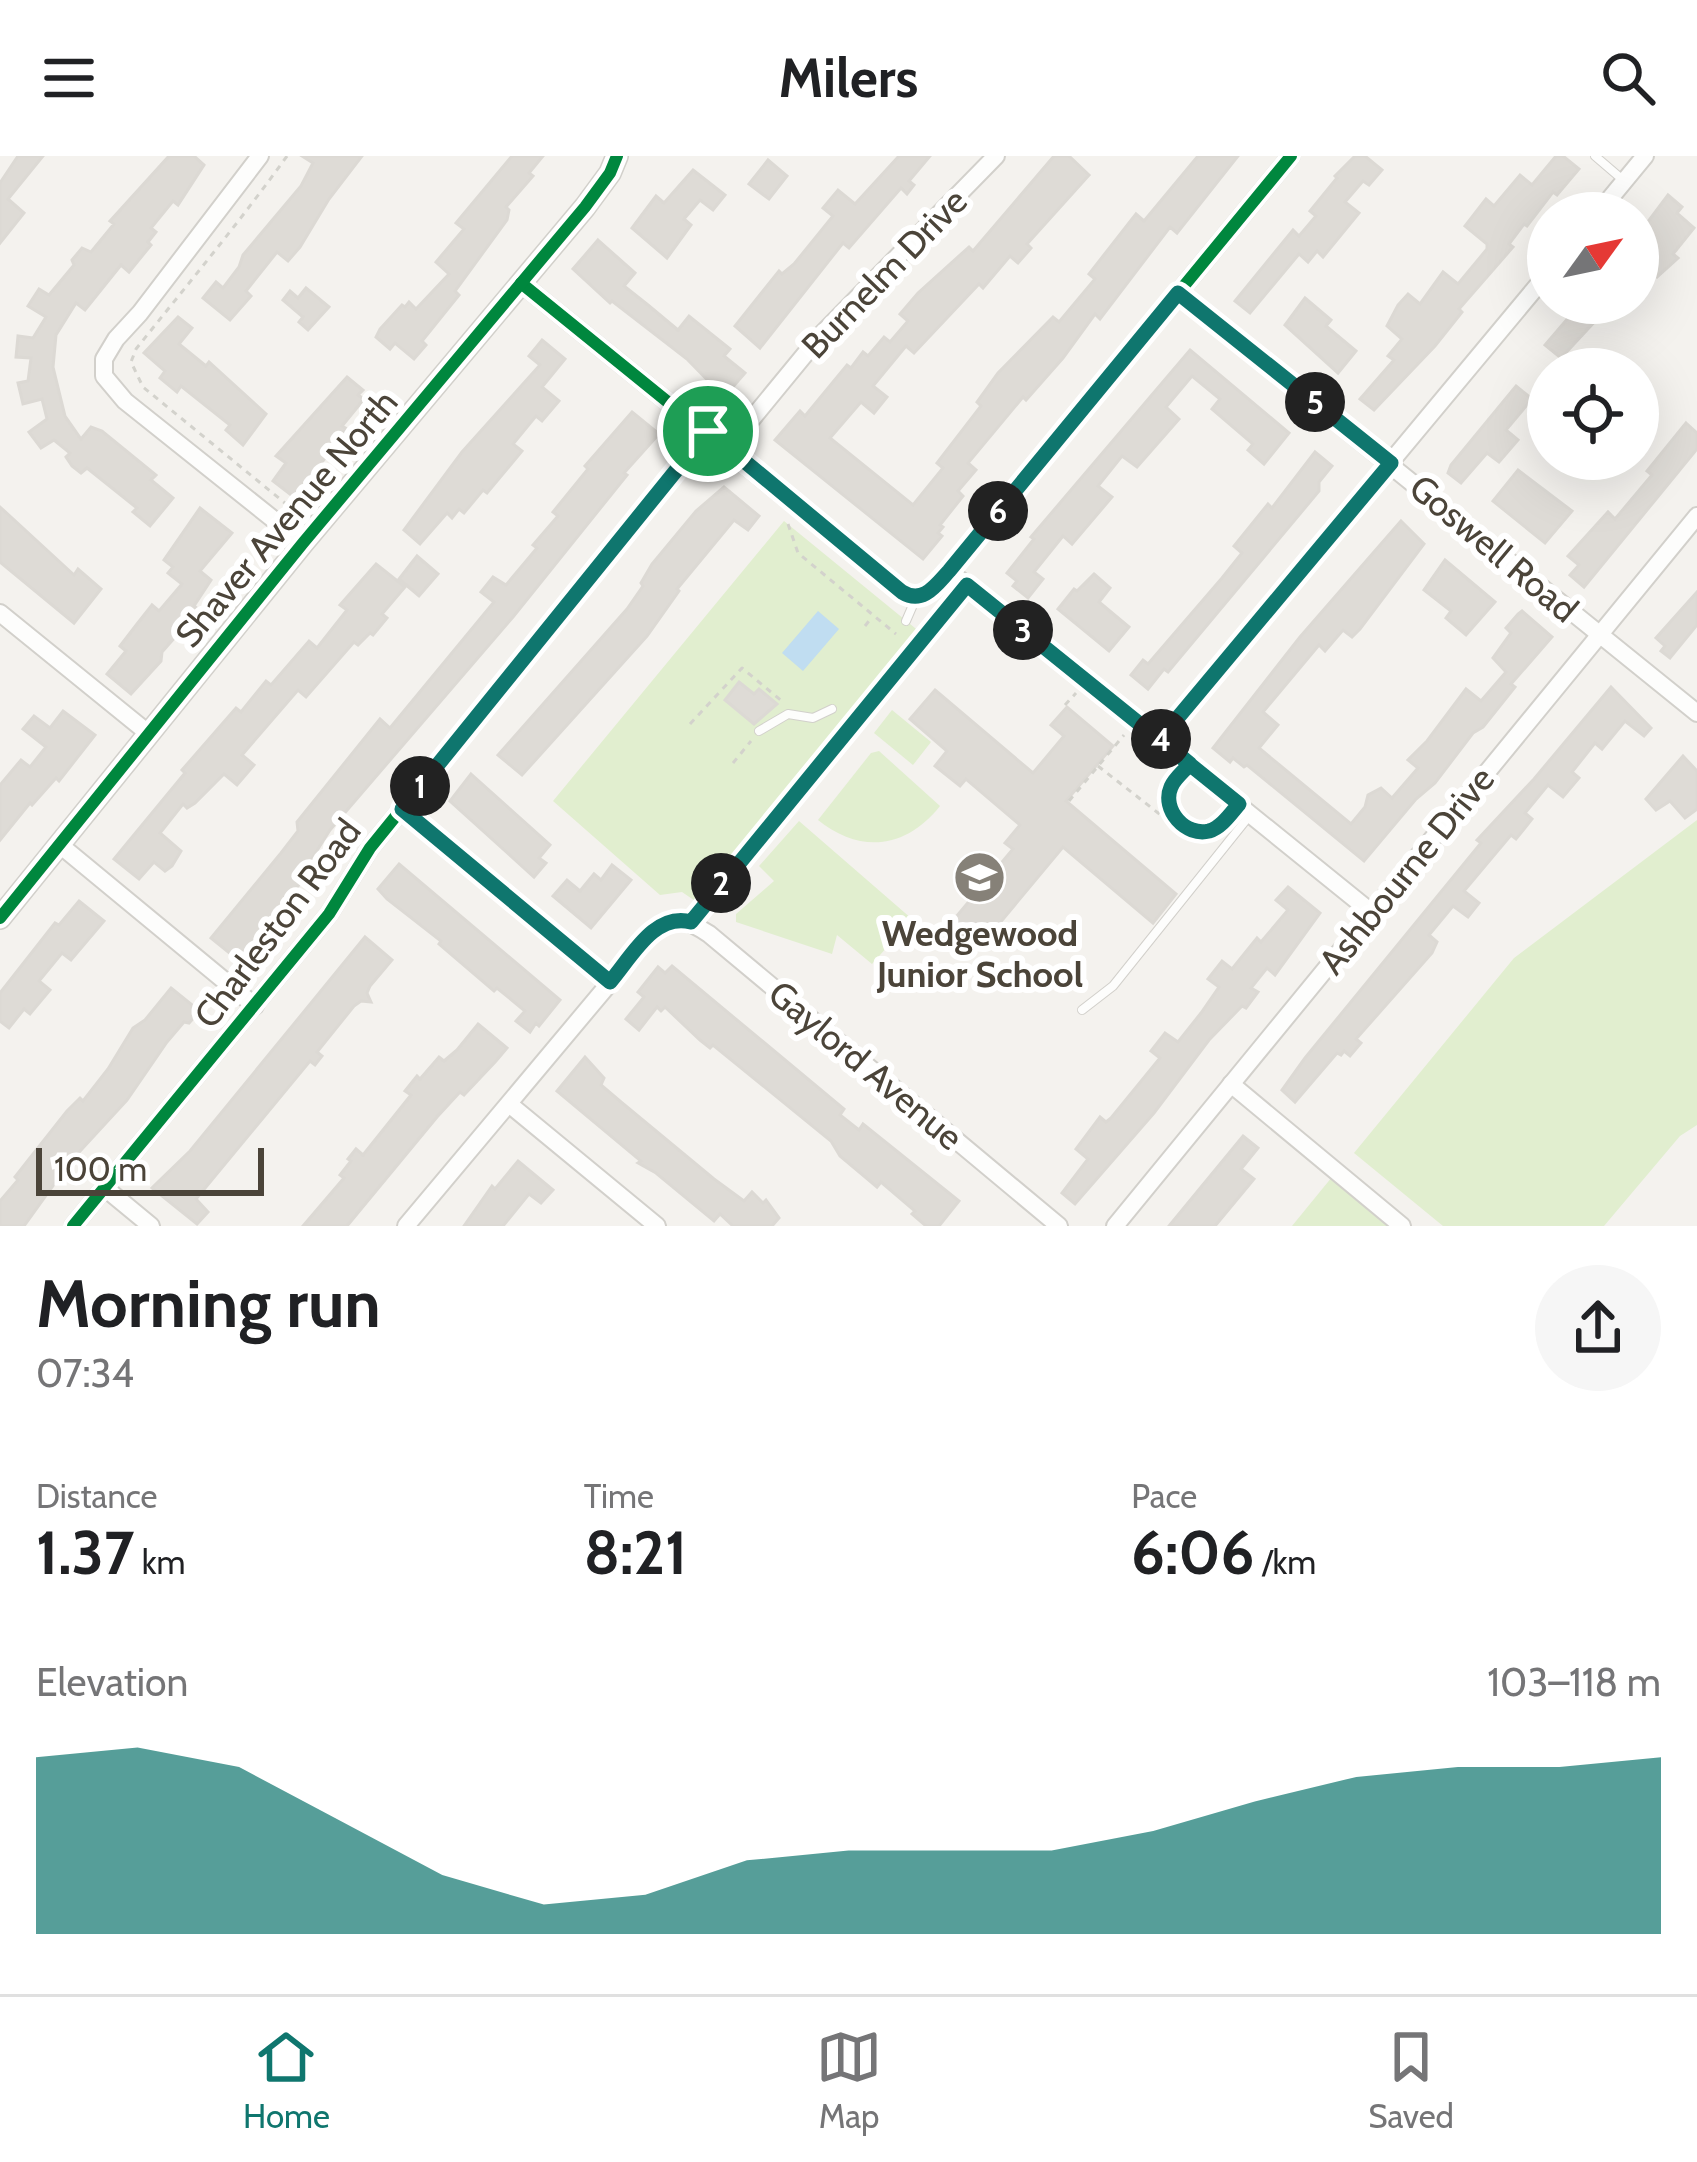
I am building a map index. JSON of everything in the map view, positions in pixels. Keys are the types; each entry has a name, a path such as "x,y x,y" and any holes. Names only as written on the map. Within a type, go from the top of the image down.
{"street":[{"path":"260,156 116,339 104,359 104,376 124,400 303,533"},
{"name":"Shaver Avenue North","path":"0,917 303,533 592,197 617,156"},
{"name":"Burnelm Drive","path":"728,448 820,336 996,156"},
{"path":"520,283 902,592 916,597 931,590 949,571 1291,156"},
{"path":"1615,192 1645,156"},
{"name":"Goswell Road","path":"1178,293 1697,712"},
{"path":"1160,739 1527,298"},
{"name":"Charleston Road","path":"73,1226 329,914 370,848 708,431"},
{"name":"Ashbourne Drive","path":"1115,1226 1697,516"},
{"path":"949,571 1371,912"},
{"path":"0,613 148,733"},
{"path":"402,809 610,982"},
{"path":"60,845 255,1006"},
{"path":"406,1226 665,922 691,922"},
{"name":"Gaylord Avenue","path":"691,922 1059,1226"},
{"path":"1231,1084 1402,1226"},
{"path":"509,1105 657,1226"},
{"path":"105,1188 151,1226"}],"lane":[{"path":"1598,159 1624,181"},
{"path":"907,621 916,597"},
{"path":"759,731 788,714 813,718 832,710"},
{"path":"1190,764 1171,788 1175,818 1191,830 1210,831 1245,809"},
{"path":"1082,1010 1112,986 1245,809"}],"path":[{"path":"286,156 217,254 148,334 131,362 143,387 305,520 303,533"},
{"path":"788,524 798,553 896,634"},
{"path":"691,922 967,585"},
{"path":"865,626 873,615"},
{"path":"689,724 742,668 785,704"},
{"path":"844,715 854,722"},
{"path":"1069,801 1124,735"},
{"path":"1099,766 1159,816 1175,818"}],"green space":[{"path":"784,521 926,637 707,909 682,892 660,895 553,801"},
{"path":"892,710 931,742 913,765 874,733"},
{"path":"879,751 940,806 912,831 882,842 850,838 818,820 871,753"},
{"path":"1697,820 1697,1125 1680,1136 1604,1226 1443,1226 1354,1153 1514,958"},
{"path":"799,821 912,919 872,964 837,935 832,954 736,922 736,914 774,881 759,866"},
{"path":"1332,1177 1392,1226 1292,1226"}],"water":[{"path":"818,611 839,629 803,671 782,653"}],"building":[{"path":"18,156 43,156 8,199 24,213 0,243 0,183"},
{"path":"169,156 194,156 204,165 178,205 173,201 151,228 156,232 148,242 151,245 129,272 121,265 85,310 76,303 56,335 53,367 65,416 81,439 91,427 102,431 156,475 151,480 173,498 150,526 133,512 137,508 87,468 81,473 72,466 66,457 70,453 54,440 41,448 29,432 47,419 42,399 23,404 18,383 28,381 31,358 16,357 18,336 33,338 46,317 28,306 39,289 49,295 82,248 91,252 114,224 110,221"},
{"path":"302,156 362,156 300,247 288,261 277,252 246,291 251,296 230,320 203,298 216,282 223,288 243,255 301,186 313,163"},
{"path":"512,156 543,156 529,173 533,176 506,207 507,220 455,291 459,295 422,341 426,345 414,359 395,343 390,349 376,337 380,329 402,305 409,302 416,309 449,274 436,262 464,229 456,223"},
{"path":"899,156 930,156 909,181 914,185 907,194 901,188 849,248 843,243 760,348 735,326 779,271 782,274 794,264 833,216 823,208 838,190 855,204"},
{"path":"1054,156 1069,156 1089,175 1027,244 1031,248 1018,263 1010,256 914,353 906,346 873,386 887,397 874,413 861,402 830,438 913,505 943,468 937,463 981,406 977,402 998,373 1053,317 1059,322 1095,279 1089,274 1136,214 1144,221 1198,156 1238,156 1177,233 1170,227 1100,319 1095,314 1063,358 968,463 976,470 958,491 963,496 940,525 942,536 923,559 775,440 800,411 805,416 847,365 851,368 863,352 868,356 884,337 890,342 908,321 900,314 918,293 969,247 973,251"},
{"path":"1355,156 1365,156 1382,170 1369,185 1363,181 1345,202 1359,213 1323,257 1317,251 1308,262 1299,254 1250,313 1235,301 1293,230 1299,236 1316,216 1310,211"},
{"path":"1556,156 1579,169 1560,192 1527,192 1527,226 1509,244 1513,247 1459,309 1462,312 1435,346 1374,410 1360,399 1394,360 1388,356 1402,339 1387,326 1398,305 1408,294 1420,304 1443,272 1458,284 1487,249 1465,226 1486,199 1494,206 1520,175 1532,185"},
{"path":"768,160 787,176 769,199 749,184"},
{"path":"693,170 725,195 713,210 700,200 684,219 691,225 667,258 632,228 656,196 664,203"},
{"path":"1668,195 1682,207 1677,213 1694,228 1673,254 1678,258 1659,275 1659,207"},
{"path":"598,240 635,273 624,286 678,330 689,316 730,349 724,356 745,373 724,397 687,359 610,303 573,269"},
{"path":"306,288 329,307 308,330 299,322 303,317 283,300 290,291 298,298"},
{"path":"1305,298 1331,320 1326,326 1356,351 1338,373 1285,325"},
{"path":"178,317 192,328 179,344 206,366 209,362 266,414 243,445 226,430 230,425 181,386 177,392 160,378 165,371 144,353"},
{"path":"1563,324 1593,324 1570,348 1545,345"},
{"path":"542,340 565,359 542,387 559,401 542,421 536,416 513,444 522,451 487,493 483,490 464,513 459,509 452,518 447,513 420,544 404,530 462,452 540,365 529,356"},
{"path":"1190,350 1289,433 1264,464 1248,450 1253,444 1212,409 1220,399 1192,376 1166,407 1179,419 1137,467 1122,456 1098,486 1112,497 1072,544 1063,536 1034,572 1043,579 1028,598 1013,586 1017,581 1007,573 1034,539 1031,537"},
{"path":"347,377 363,390 358,395 364,399 295,498 273,481 286,463 276,456"},
{"path":"1516,386 1527,395 1527,405 1506,430 1518,440 1499,462 1487,453 1461,483 1448,473"},
{"path":"632,412 659,434 513,617 330,830 302,881 238,960 211,938 380,719 390,728 494,602 481,592 493,577 506,585 527,560 537,548 533,545 558,516 553,512 588,469 585,466"},
{"path":"1686,423 1697,433 1697,449 1584,587 1570,575 1579,565 1568,556 1608,512 1615,519 1648,480 1659,480 1659,456"},
{"path":"1315,452 1332,466 1319,482 1319,491 1168,672 1164,669 1148,689 1131,675 1143,660 1148,664 1222,578 1242,553 1234,546 1268,504 1272,508"},
{"path":"1518,470 1572,511 1545,543 1493,501"},
{"path":"724,487 759,516 748,530 734,520 677,589 647,636 522,775 498,755 627,609 652,564 696,511"},
{"path":"0,507 74,575 78,569 101,589 74,623 0,562"},
{"path":"200,508 232,533 200,571 211,580 194,606 199,610 131,694 107,674 126,651 120,646 152,605 159,611 182,584 168,573 173,567 164,560"},
{"path":"1401,521 1424,544 1360,629 1352,637 1343,630 1325,651 1319,645 1263,712 1278,725 1259,748 1351,824 1368,795 1381,788 1392,798 1418,768 1408,760 1466,689 1481,701 1506,672 1493,658 1518,614 1522,611 1552,637 1511,684 1515,687 1483,727 1364,861 1247,765 1233,758 1230,762 1213,748 1300,637"},
{"path":"417,556 438,574 419,596 399,579"},
{"path":"1445,560 1495,602 1466,635 1446,618 1451,611 1424,590"},
{"path":"376,564 405,587 382,614 387,618 373,635 358,645 354,642 306,697 298,690 242,755 254,765 237,785 224,774 195,803 187,808 183,804 160,833 181,851 172,866 165,871 154,862 139,879 114,859 236,708 241,712 266,681 271,685 309,641 317,648 347,610 340,605"},
{"path":"1094,574 1110,588 1099,602 1129,627 1109,651 1058,609"},
{"path":"1697,592 1697,625 1670,658 1656,638"},
{"path":"739,682 754,694 759,689 777,704 754,724 725,700"},
{"path":"1611,687 1651,728 1644,736 1625,721 1602,749 1595,743 1572,772 1579,778 1563,797 1548,785 1525,813 1532,819 1516,839 1511,835 1464,891 1479,903 1468,917 1453,906 1429,935 1437,942 1432,953 1356,1039 1361,1043 1350,1056 1337,1053 1295,1102 1282,1090 1305,1058 1481,843 1477,840"},
{"path":"935,690 1033,773 1064,736 1051,725 1067,707 1113,746 1066,801 1176,894 1153,923 1063,847 974,954 945,930 1013,849 1005,843 1020,825 966,779 960,786 935,766 947,751 910,719"},
{"path":"63,711 95,735 59,781 56,778 30,803 0,840 0,785 21,760 30,767 46,747 23,729 34,716 50,728"},
{"path":"1683,756 1697,771 1697,809 1685,818 1670,801 1656,810 1646,799"},
{"path":"471,774 550,845 539,858 546,863 534,877 450,801"},
{"path":"399,864 560,1000 539,1026 536,1023 530,1032 516,1021 525,1011 497,988 494,991 378,889"},
{"path":"612,865 631,880 591,928 553,896 567,880 580,891 594,874 601,880"},
{"path":"1288,887 1320,913 1275,975 1267,968 1251,988 1258,992 1246,1008 1242,1006 1209,1040 1075,1204 1062,1193 1088,1159 1076,1149 1100,1117 1106,1122 1111,1118 1160,1058 1151,1051 1165,1033 1178,1042 1201,1013 1219,987 1208,979 1222,961 1232,969 1288,910 1276,900"},
{"path":"79,901 104,921 71,960 62,953 39,981 50,990 30,1014 24,1009 9,1028 0,1021 0,993 55,923 59,925"},
{"path":"365,937 392,960 370,986 371,1002 354,1006 317,1052 322,1056 315,1065 310,1061 196,1199 208,1212 197,1224 152,1188 190,1151"},
{"path":"672,966 844,1109 840,1115 859,1130 863,1124 959,1201 939,1226 926,1226 881,1182 877,1187 840,1156 831,1141 713,1045 710,1048 700,1040 665,1007 661,1011 657,1007 639,1030 626,1019 644,997 638,992 658,967 665,973"},
{"path":"171,988 197,1014 167,1042 127,1100 70,1162 24,1226 0,1226 0,1201 18,1180 15,1177 67,1111 80,1098 83,1101 133,1028"},
{"path":"478,1024 507,1048 496,1061 437,1117 347,1226 303,1226 344,1178 340,1175 356,1149 363,1155 411,1095 405,1091 417,1076 420,1079 439,1057 444,1061 457,1050"},
{"path":"585,1057 604,1078 601,1085 621,1102 714,1179 744,1201 752,1192 763,1203 766,1200 779,1218 772,1226 733,1226 720,1214 714,1221 638,1163 641,1161 557,1091"},
{"path":"1243,1136 1258,1148 1241,1169 1254,1179 1215,1226 1169,1226"},
{"path":"518,1161 553,1190 541,1203 529,1194 503,1226 464,1226 492,1186 495,1189"}],"cycle path":[{"path":"0,918 303,543 585,207 617,156"},
{"path":"521,283 902,592 916,597 931,590 949,571 1291,156"},
{"path":"73,1226 329,914 370,848 708,431"}],"place":[{"name":"Wedgewood Junior School","path":"980,877"}],"route":[{"path":"708,431 402,809 610,982 655,929 670,920 691,922 967,585 1160,739 1239,804 1218,826 1200,832 1175,818 1169,795 1190,764 1160,739 1391,463 1178,293 949,571 921,596 902,592 708,431"}]}
